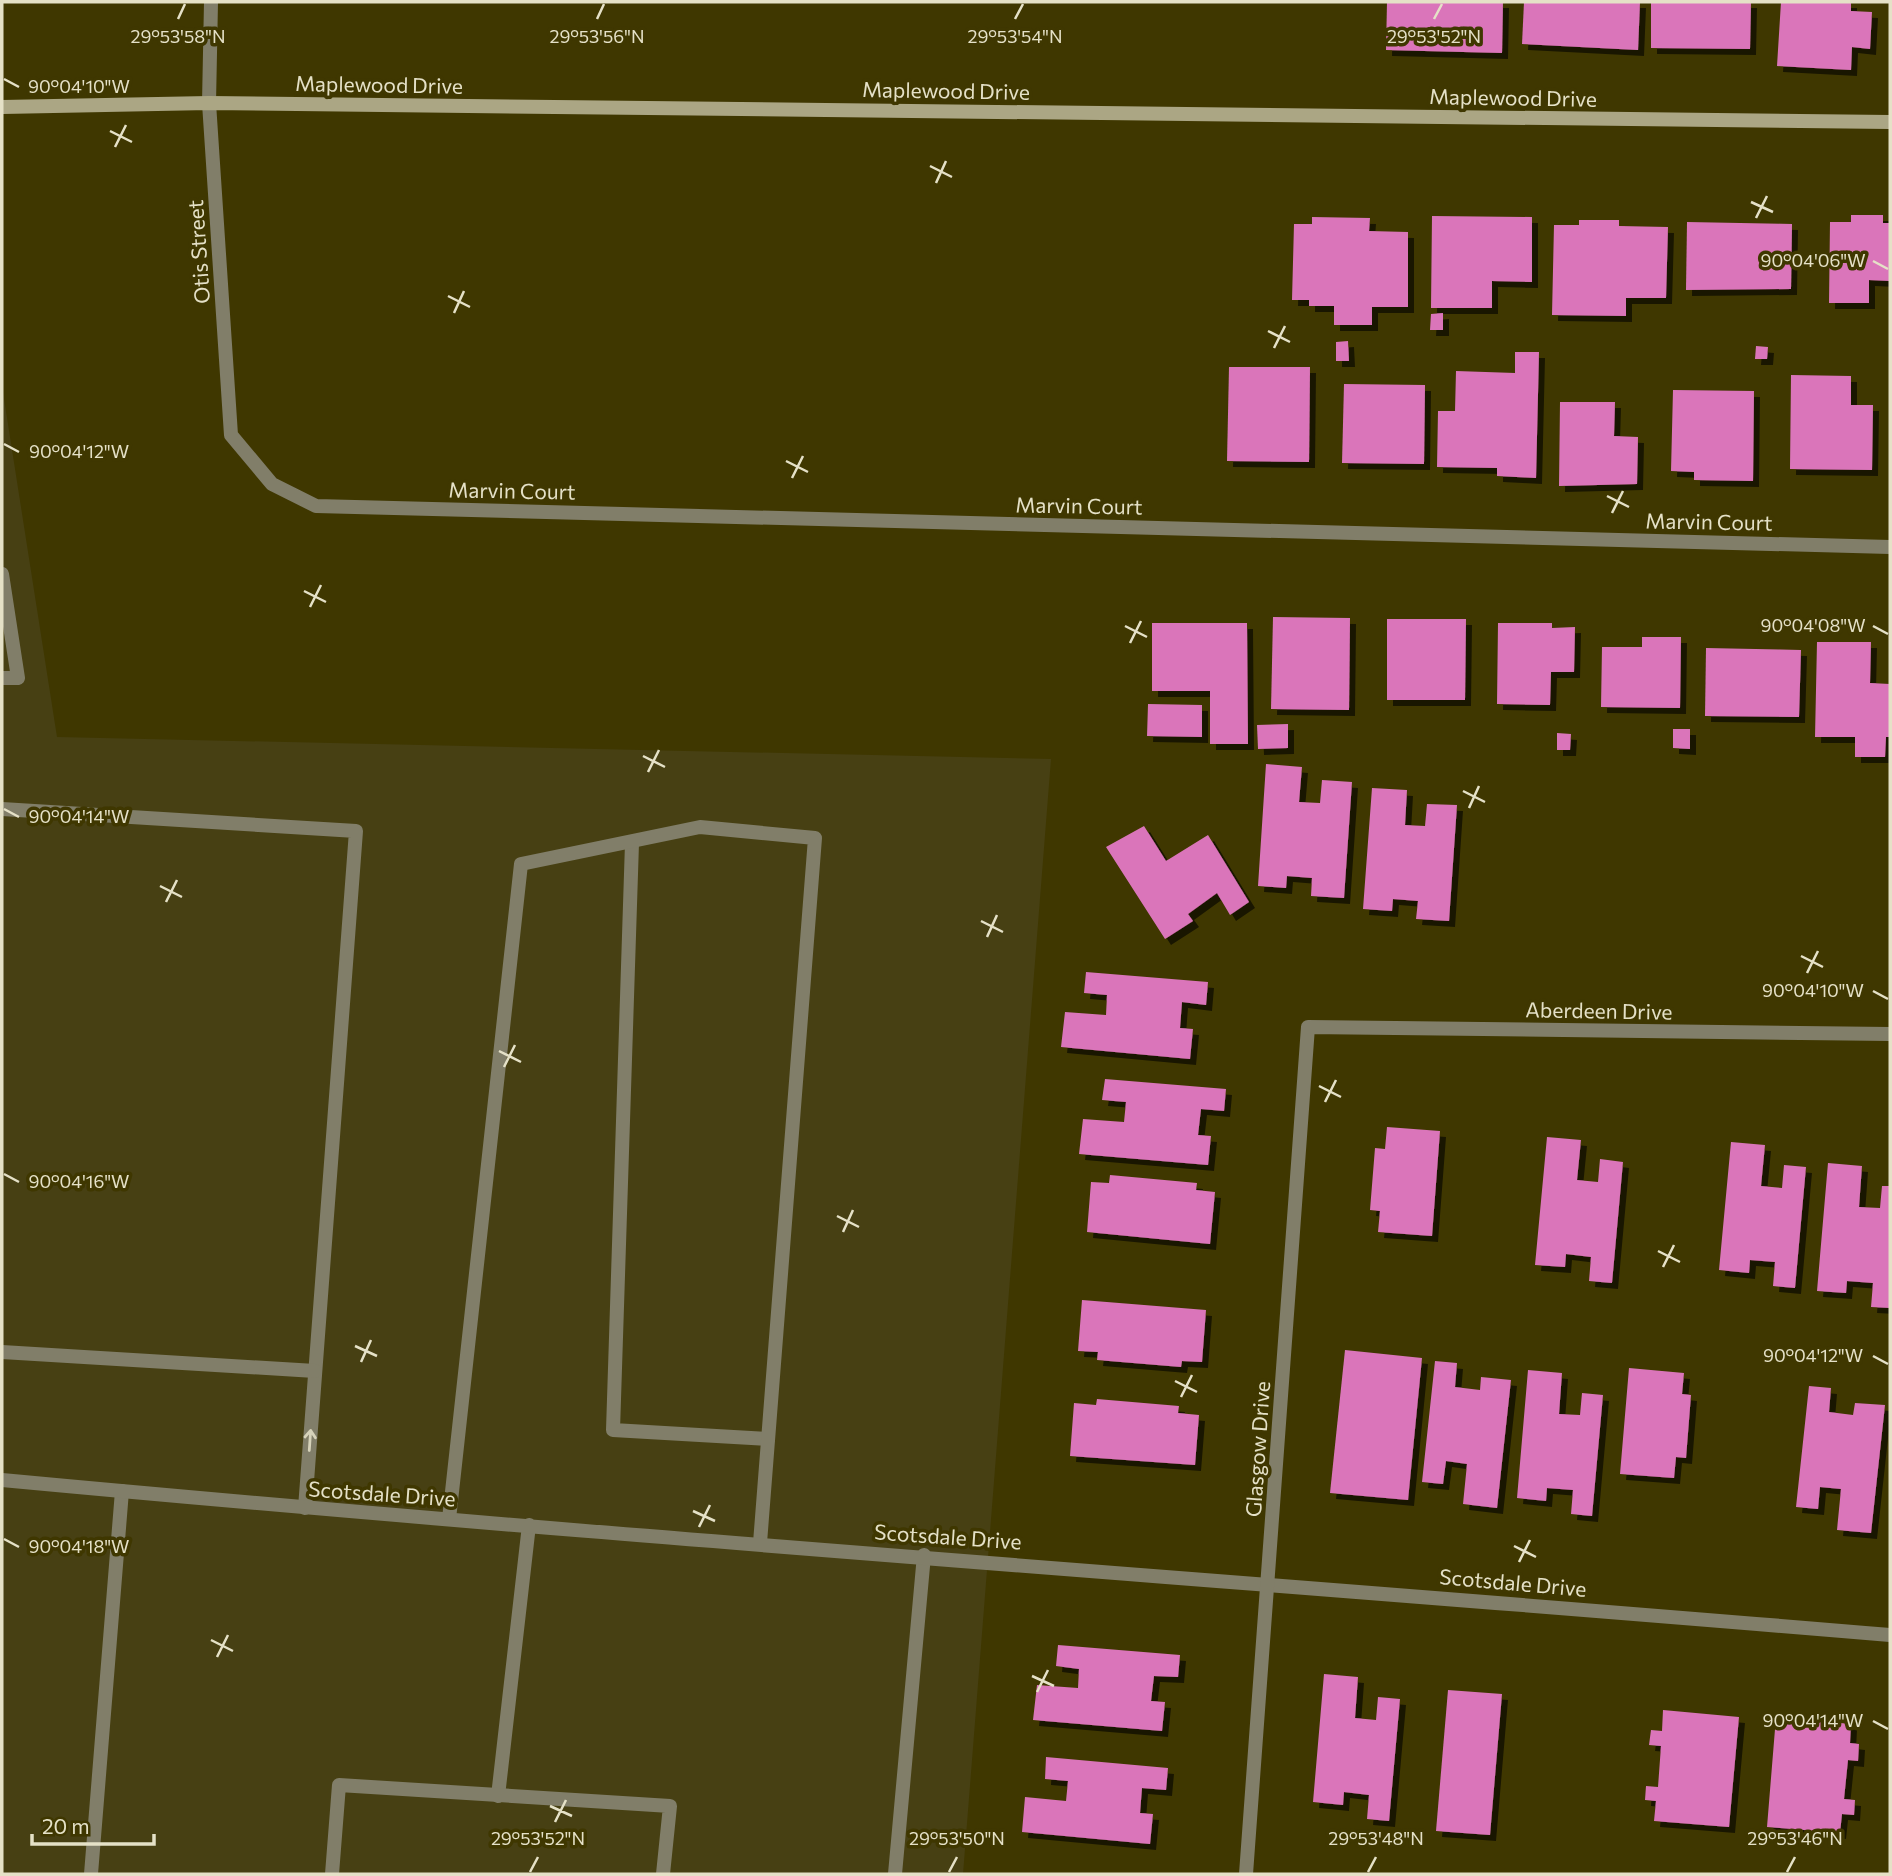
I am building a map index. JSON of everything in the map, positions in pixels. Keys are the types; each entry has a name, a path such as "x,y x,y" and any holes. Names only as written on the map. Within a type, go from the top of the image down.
{"street":[{"name":"Otis Street","path":"211,2 209,103 231,435 272,484"},
{"name":"Maplewood Drive","path":"2,107 209,103 1890,122"},
{"name":"Marvin Court","path":"272,484 316,506 1890,547"},
{"path":"2,574 18,678 2,678"},
{"path":"2,809 356,831 305,1508"},
{"path":"449,1519 521,864 700,827 815,838 760,1543"},
{"path":"632,843 613,1430 768,1439"},
{"name":"Aberdeen Drive","path":"1308,1027 1890,1034"},
{"name":"Glasgow Drive","path":"1245,1874 1269,1583 1308,1027"},
{"path":"2,1352 315,1371"},
{"name":"Scotsdale Drive","path":"2,1480 305,1508 924,1555 1890,1635"},
{"path":"91,1874 122,1491"},
{"path":"498,1796 529,1525"},
{"path":"895,1874 924,1555"},
{"path":"332,1874 339,1785 670,1807 663,1874"}],"shaded area":[{"path":"2,386 57,737 1051,759 963,1874 2,1874"}],"building":[{"path":"1387,2 1503,2 1502,53 1386,50"},
{"path":"1524,2 1640,2 1638,50 1522,44"},
{"path":"1651,2 1751,2 1750,49 1651,48"},
{"path":"1781,2 1851,2 1851,11 1872,12 1870,49 1852,47 1851,70 1777,66"},
{"path":"1851,215 1883,215 1883,223 1890,223 1890,281 1869,280 1869,303 1829,303 1830,222 1851,222"},
{"path":"1432,216 1532,217 1532,282 1492,281 1492,308 1431,308"},
{"path":"1312,217 1370,218 1369,231 1408,232 1408,307 1372,307 1372,325 1334,325 1334,306 1309,306 1309,300 1292,300 1294,224 1312,224"},
{"path":"1579,220 1619,220 1619,226 1668,227 1666,298 1626,298 1626,316 1552,315 1554,225 1579,225"},
{"path":"1687,222 1792,224 1791,289 1686,290"},
{"path":"1443,313 1443,330 1430,330 1431,314"},
{"path":"1348,341 1349,361 1336,361 1336,342"},
{"path":"1756,346 1768,347 1767,359 1755,359"},
{"path":"1515,352 1539,352 1536,478 1497,476 1497,468 1437,467 1438,411 1455,411 1456,371 1515,373"},
{"path":"1229,367 1310,367 1309,462 1227,461"},
{"path":"1791,375 1851,376 1851,405 1873,405 1872,470 1790,469"},
{"path":"1344,384 1425,385 1424,464 1342,463"},
{"path":"1673,390 1754,391 1753,481 1694,480 1694,472 1671,471"},
{"path":"1560,402 1615,402 1614,436 1638,437 1637,484 1559,486"},
{"path":"1273,617 1350,618 1349,710 1271,709"},
{"path":"1387,619 1466,619 1465,700 1387,700"},
{"path":"1152,623 1247,623 1248,744 1210,744 1210,691 1152,691"},
{"path":"1498,623 1552,623 1552,628 1575,627 1574,672 1551,672 1550,705 1497,704"},
{"path":"1642,637 1681,637 1680,708 1601,707 1602,647 1642,647"},
{"path":"1817,642 1871,642 1870,683 1890,684 1890,737 1886,737 1885,757 1855,757 1855,737 1815,737"},
{"path":"1706,648 1801,650 1799,717 1705,716"},
{"path":"1148,704 1202,705 1202,737 1147,736"},
{"path":"1288,724 1288,748 1258,749 1257,725"},
{"path":"1673,729 1690,729 1690,749 1673,748"},
{"path":"1557,733 1571,734 1570,750 1557,750"},
{"path":"1266,764 1302,767 1299,802 1320,803 1322,780 1352,782 1344,898 1311,896 1312,878 1287,876 1286,888 1258,886"},
{"path":"1372,788 1407,790 1405,825 1425,826 1427,804 1457,805 1449,921 1416,919 1418,901 1393,899 1392,911 1363,909"},
{"path":"1144,826 1166,861 1208,835 1249,902 1230,915 1217,893 1188,914 1193,921 1165,939 1106,847"},
{"path":"1086,972 1208,982 1206,1005 1182,1002 1180,1028 1193,1029 1190,1059 1061,1047 1065,1012 1106,1015 1107,995 1084,993"},
{"path":"1105,1079 1226,1089 1224,1111 1201,1109 1198,1135 1211,1136 1208,1165 1079,1154 1083,1119 1124,1122 1126,1102 1102,1100"},
{"path":"1387,1127 1440,1131 1432,1236 1378,1232 1380,1211 1370,1210 1375,1148 1385,1149"},
{"path":"1547,1137 1581,1140 1577,1180 1598,1182 1600,1159 1623,1162 1612,1283 1589,1281 1591,1257 1566,1254 1565,1267 1535,1265"},
{"path":"1731,1142 1765,1145 1761,1186 1782,1188 1784,1165 1806,1167 1795,1288 1773,1286 1775,1262 1750,1260 1749,1273 1719,1270"},
{"path":"1828,1163 1862,1166 1859,1207 1880,1208 1882,1186 1890,1186 1890,1308 1871,1307 1873,1283 1847,1281 1846,1293 1817,1291"},
{"path":"1110,1175 1197,1183 1196,1190 1215,1192 1210,1244 1087,1232 1091,1182 1109,1183"},
{"path":"1082,1300 1206,1310 1202,1362 1182,1361 1181,1367 1097,1360 1098,1352 1078,1351"},
{"path":"1345,1350 1422,1358 1408,1500 1330,1493"},
{"path":"1435,1361 1457,1363 1455,1387 1480,1390 1481,1377 1511,1380 1497,1508 1463,1504 1467,1464 1446,1461 1443,1484 1422,1482"},
{"path":"1629,1368 1684,1373 1682,1394 1691,1395 1686,1458 1676,1457 1674,1478 1620,1474"},
{"path":"1528,1370 1562,1373 1559,1414 1580,1415 1582,1393 1603,1395 1592,1516 1571,1514 1573,1490 1547,1488 1546,1501 1517,1498"},
{"path":"1809,1386 1831,1388 1829,1412 1853,1415 1855,1403 1885,1405 1871,1533 1837,1530 1841,1489 1820,1487 1818,1509 1796,1507"},
{"path":"1097,1399 1179,1406 1178,1413 1199,1415 1195,1465 1070,1456 1074,1403 1096,1405"},
{"path":"1058,1645 1180,1655 1178,1677 1154,1676 1151,1701 1165,1702 1162,1731 1033,1720 1037,1685 1078,1688 1079,1669 1056,1666"},
{"path":"1324,1674 1358,1677 1355,1718 1376,1720 1378,1697 1400,1699 1389,1821 1367,1819 1369,1795 1344,1792 1343,1805 1313,1802"},
{"path":"1448,1690 1502,1694 1490,1835 1436,1831"},
{"path":"1663,1710 1739,1717 1729,1827 1654,1821 1656,1801 1645,1800 1646,1786 1658,1787 1661,1746 1649,1745 1651,1730 1662,1731"},
{"path":"1776,1717 1851,1724 1850,1743 1859,1744 1858,1761 1848,1760 1844,1799 1855,1800 1854,1815 1842,1814 1840,1833 1767,1827"},
{"path":"1046,1757 1168,1768 1166,1790 1142,1788 1140,1813 1153,1814 1150,1844 1022,1832 1025,1797 1066,1801 1068,1781 1045,1779"}]}
